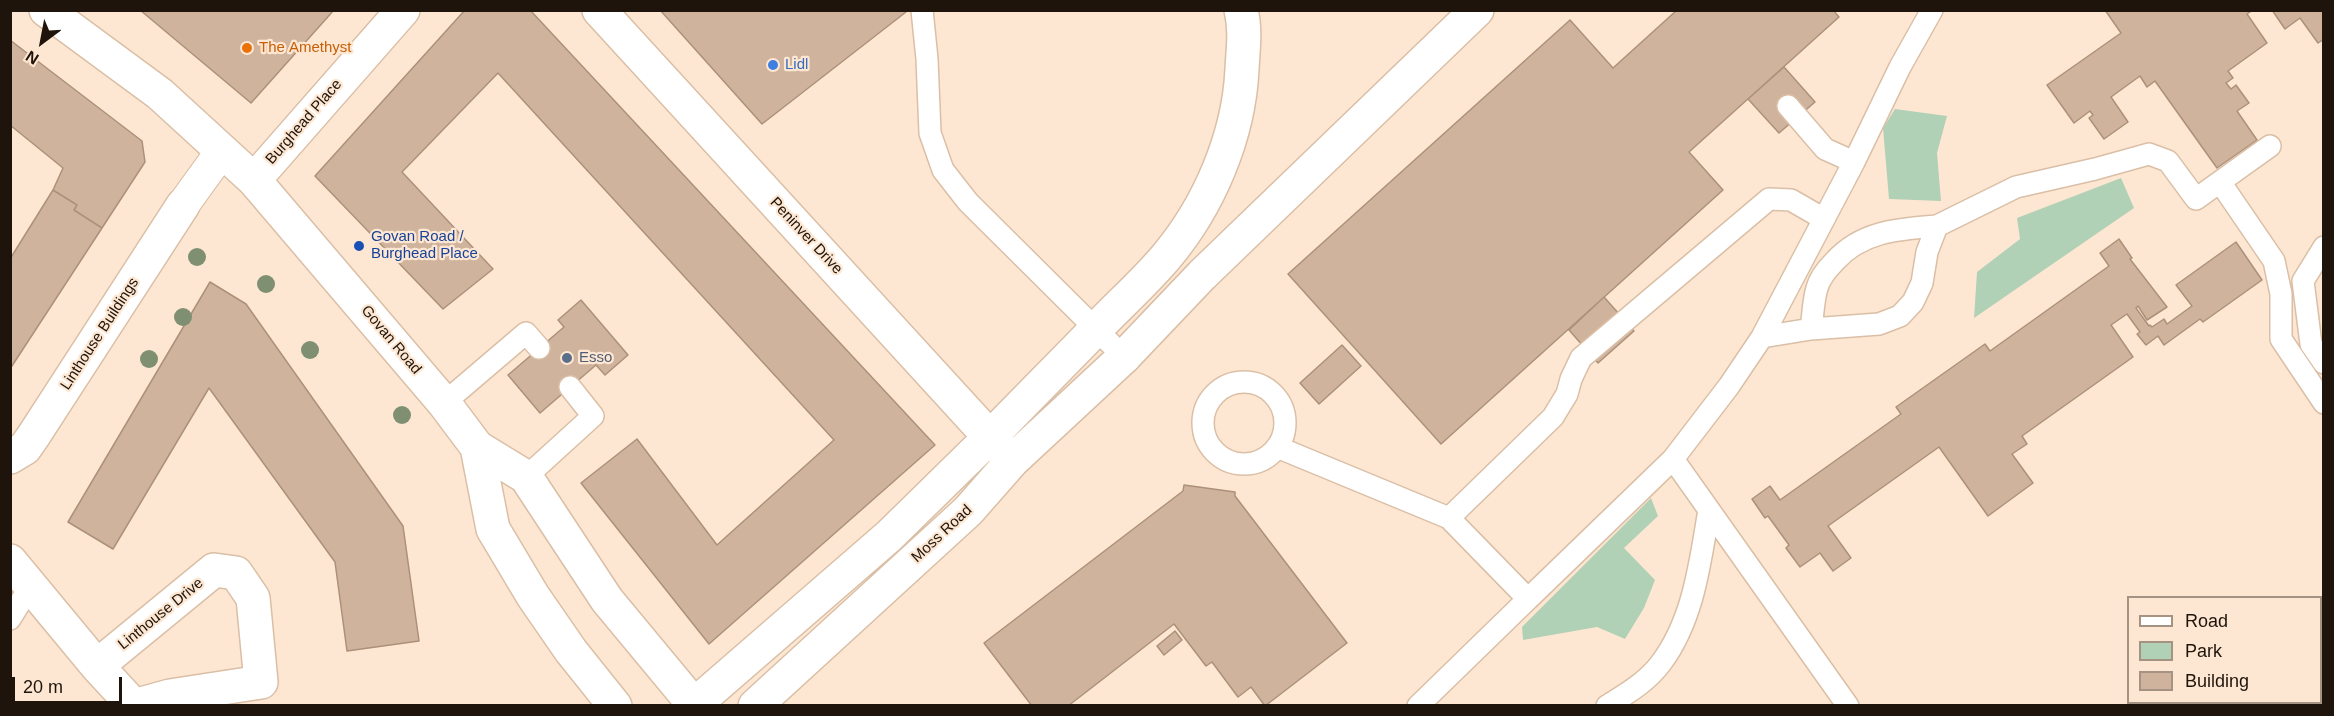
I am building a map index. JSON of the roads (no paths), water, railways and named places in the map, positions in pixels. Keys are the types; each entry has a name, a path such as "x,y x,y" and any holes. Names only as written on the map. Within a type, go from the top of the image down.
{"street":[{"name":"Govan Road","path":"46,10 160,94 254,180 444,403 477,447 525,477 607,600 694,705"},
{"name":"Burghead Place","path":"254,180 403,10"},
{"name":"Peninver Drive","path":"599,10 1012,461"},
{"path":"694,705 889,536 990,437 1167,256 1200,208 1213,183 1227,146 1241,94 1245,25 1241,10"},
{"name":"Moss Road","path":"755,705 968,512 1012,461 1124,357 1202,275 1477,10"},
{"path":"183,205 222,151"},
{"name":"Linthouse Buildings","path":"10,457 25,448 34,435 183,205"},
{"path":"477,447 493,529 539,606 571,651 615,705"},
{"name":"Linthouse Drive","path":"21,573 98,666 134,705 170,696 261,682 253,598 236,573 214,570 98,666"}],"lane":[{"path":"921,10 927,59 930,133 943,170 968,202 1124,357"},
{"path":"1418,705 1673,459 1729,386 1762,337 1854,162 1900,67 1932,10"},
{"path":"1788,106 1825,149 1854,162"},
{"path":"1811,329 1817,288 1825,272 1846,249 1870,236 1902,229 1937,226 2016,187 2149,154 2168,161 2196,199 2270,146"},
{"path":"2220,182 2274,261 2281,294 2281,339 2324,403"},
{"path":"1449,518 1553,417 1567,394 1581,358 1769,199 1791,200 1824,219"},
{"path":"1762,337 1811,329 1879,324 1900,316 1913,302 1922,282 1927,252 1937,226"},
{"path":"2324,247 2303,281 2311,344 2324,363"},
{"path":"444,403 526,333 539,348"},
{"path":"525,477 593,416 570,387"},
{"path":"1277,447 1449,518 1528,599"},
{"path":"1673,459 1848,705"},
{"path":"1607,705 1636,688 1661,664 1673,642 1695,591 1709,510"},
{"path":"10,619 21,573"}],"place":[{"name":"The Amethyst","path":"247,48"},
{"name":"Lidl","path":"773,65"},
{"name":"Govan Road / Burghead Place","path":"359,246"},
{"name":"Esso","path":"567,358"}]}
